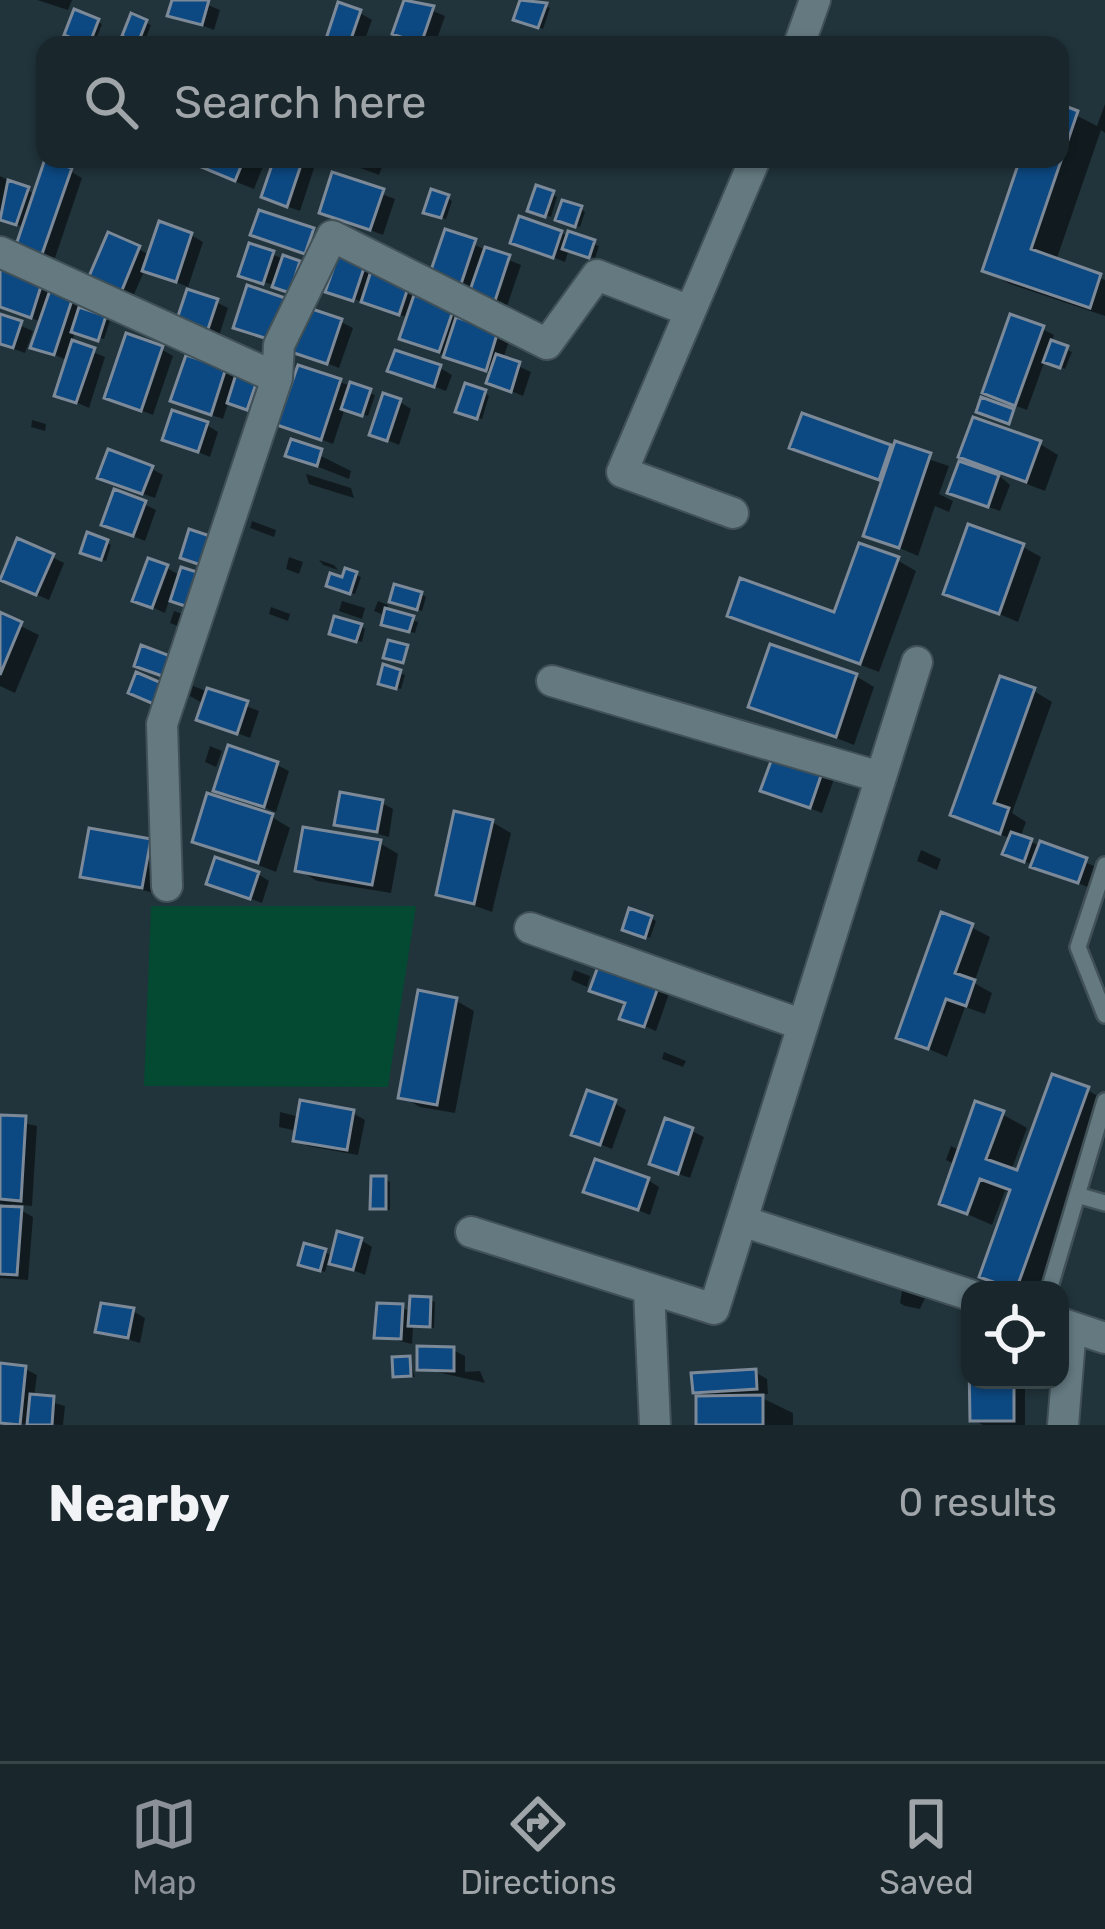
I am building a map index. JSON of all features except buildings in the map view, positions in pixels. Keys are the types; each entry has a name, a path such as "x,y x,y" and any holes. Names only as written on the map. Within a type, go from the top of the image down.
{"street":[{"path":"802,36 815,0"},
{"path":"734,513 622,472 751,168"},
{"path":"167,886 162,724 277,378 278,345 332,236 547,344 597,275 690,311"},
{"path":"0,252 277,378"},
{"path":"471,1232 714,1310 916,662"},
{"path":"552,680 880,777"},
{"path":"530,928 802,1025"},
{"path":"742,1221 961,1291"},
{"path":"649,1289 655,1425"},
{"path":"1069,1326 1105,1338"},
{"path":"1063,1425 1064,1389"}],"lane":[{"path":"1105,865 1078,947 1105,1016"},
{"path":"1052,1281 1105,1101"},
{"path":"1077,1195 1105,1203"}],"green space":[{"path":"151,906 416,906 388,1087 144,1086"}]}
